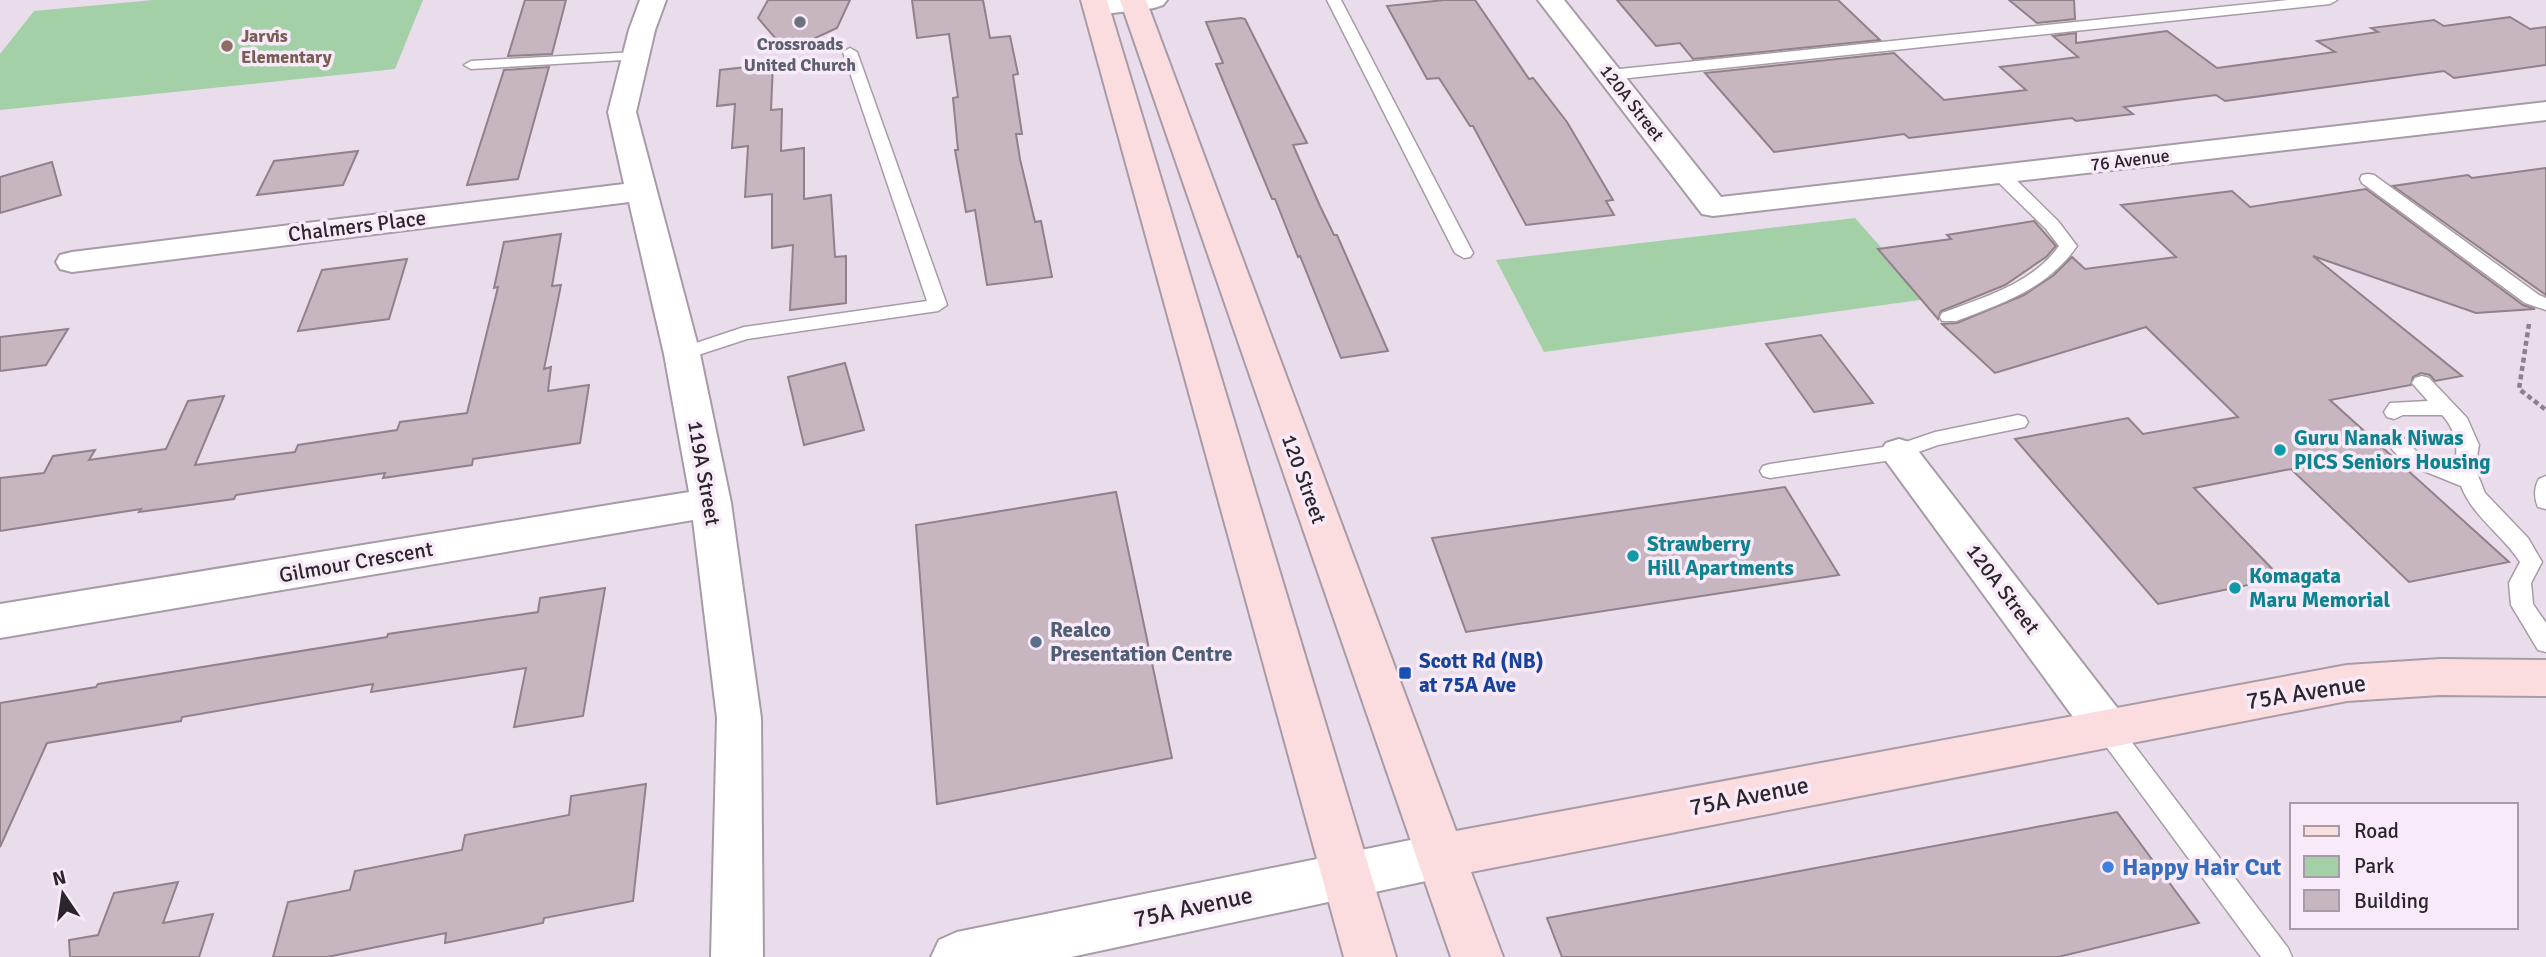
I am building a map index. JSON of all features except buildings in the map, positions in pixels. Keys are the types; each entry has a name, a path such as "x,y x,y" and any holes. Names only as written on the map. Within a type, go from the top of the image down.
{"main road":[{"name":"120 Street","path":"1122,2 1477,957"},
{"name":"120 Street","path":"1122,2 1346,875 1370,957"},
{"name":"75A Avenue","path":"1440,856 2347,683 2440,677 2546,678"}],"street":[{"name":"119A Street","path":"653,0 642,30 622,112 682,354 711,503 739,718 737,957"},
{"name":"120A Street","path":"1551,0 1713,207"},
{"name":"76 Avenue","path":"1713,207 2546,111"},
{"name":"Chalmers Place","path":"72,262 641,191"},
{"name":"120A Street","path":"1899,452 2106,727"},
{"name":"Gilmour Crescent","path":"0,621 711,503"},
{"name":"75A Avenue","path":"957,957 1440,856"}],"lane":[{"path":"1334,0 1464,253"},
{"path":"1610,75 2330,0"},
{"path":"682,354 744,333 939,306 850,52"},
{"path":"471,65 636,56"},
{"path":"1950,317 2042,275 2060,260 2068,246 2052,225 2001,175"},
{"path":"2368,179 2539,302"},
{"path":"2422,383 2457,418 2469,445 2465,468 2476,497 2520,544 2531,562 2520,583 2522,605 2546,643"},
{"path":"2394,412 2397,408 2411,406 2447,408"},
{"path":"1770,471 1899,452 1935,439 2018,422"},
{"path":"2395,442 2411,458 2469,481"},
{"path":"2546,484 2546,500"},
{"path":"2106,727 2278,957"}],"path":[{"path":"2539,302 2519,389 2546,410"}],"green space":[{"name":"Jarvis Elementary","path":"153,0 423,0 395,69 0,110 0,54 34,11"},
{"path":"1855,218 1927,299 1544,352 1496,260"}],"place":[{"name":"Crossroads United Church","path":"800,22"},
{"name":"Jarvis Elementary","path":"227,46"},
{"name":"Guru Nanak Niwas PICS Seniors Housing","path":"2280,450"},
{"name":"Strawberry Hill Apartments","path":"1633,556"},
{"name":"Komagata Maru Memorial","path":"2235,588"},
{"name":"Realco Presentation Centre","path":"1036,642"},
{"name":"Scott Rd (NB) at 75A Ave","path":"1405,673"},
{"name":"Happy Hair Cut","path":"2108,867"}]}
